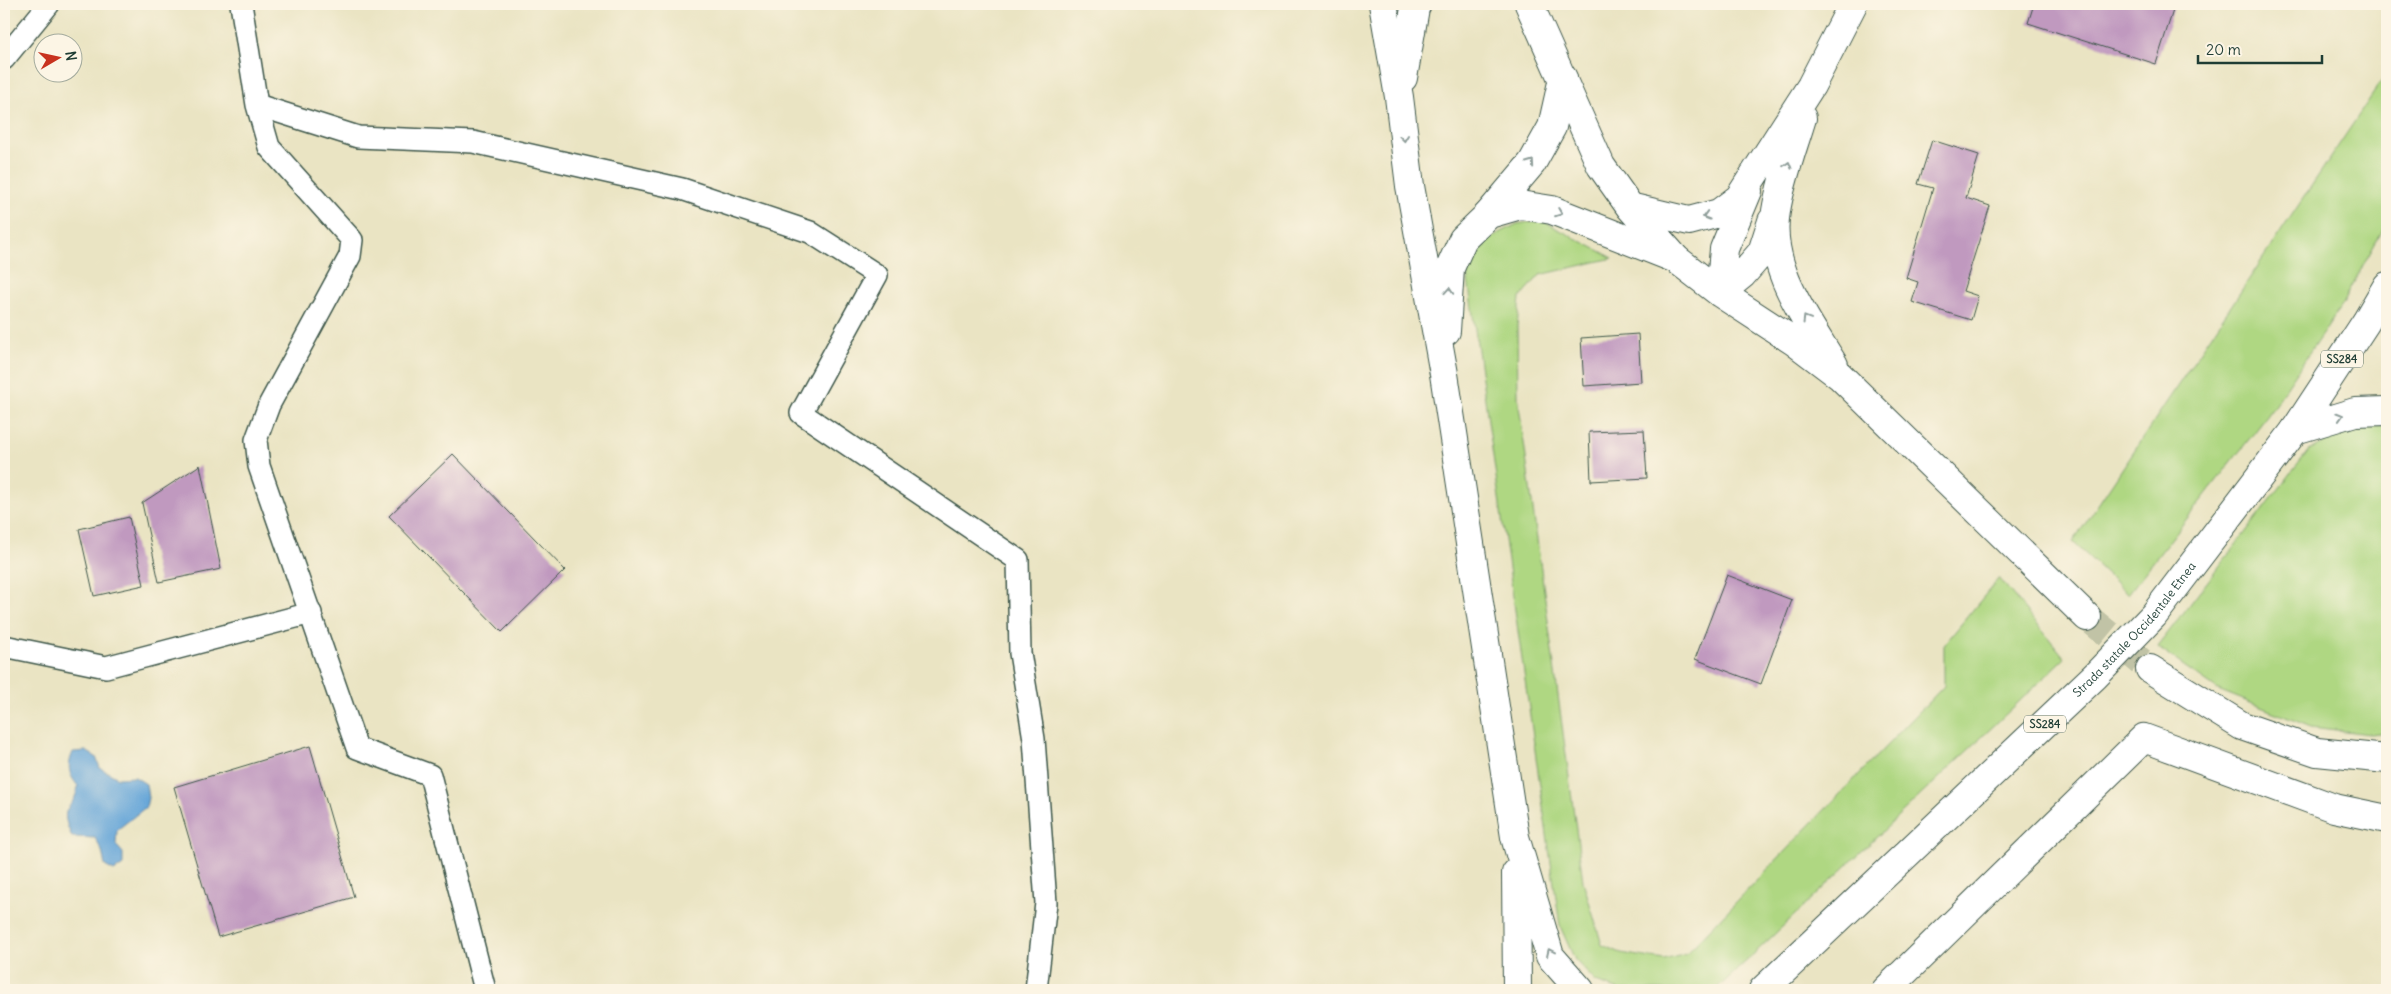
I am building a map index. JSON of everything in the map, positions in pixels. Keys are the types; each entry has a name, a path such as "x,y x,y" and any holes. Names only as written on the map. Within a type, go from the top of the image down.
{"main road":[{"path":"1383,4 1399,97 1410,186 1444,374 1516,836 1550,956 1580,990"},
{"path":"1399,97 1417,4"},
{"path":"1529,4 1601,166 1630,207 1676,259 1720,292 1795,342 1840,376 2086,617"},
{"path":"1630,207 1689,221 1719,213 1739,198 1755,176 1811,86 1852,4"},
{"path":"1444,374 1450,268 1463,239 1489,214 1532,163 1552,127 1563,78"},
{"path":"1720,292 1742,275 1762,252 1811,86"},
{"path":"1720,292 1724,249 1755,176"},
{"path":"1489,214 1520,205 1552,210 1676,259"},
{"path":"1775,211 1775,235 1780,263 1790,288 1840,376"},
{"name":"Strada statale Occidentale Etnea","path":"1763,990 2095,676 2154,615 2295,430 2366,322 2387,286"},
{"path":"2295,430 2355,412 2387,411"},
{"path":"2150,669 2242,726 2317,752 2387,759"},
{"path":"1886,990 2144,738 2334,808 2387,819"},
{"path":"1516,836 1517,990"}],"lane":[{"path":"4,59 49,4"},
{"path":"241,4 258,106 269,147 352,240 350,256 269,405 256,440 259,466 357,748 430,775 485,990"},
{"path":"258,106 358,137 473,142 682,189 810,232 877,275 801,413 1018,560 1020,653 1034,739 1046,903 1036,990"},
{"path":"4,646 106,667 311,613"}],"green space":[{"path":"2387,73 2387,222 2341,306 2268,415 2128,594 2073,542"},
{"path":"1541,220 1613,258 1540,275 1520,298 1517,326 1518,398 1583,881 1602,945 1621,953 1664,960 1686,954 1944,686 1944,645 1999,578 2065,658 1718,988 1711,990 1620,990 1596,982 1575,960 1560,926 1467,273 1484,241 1517,224"},
{"path":"2373,426 2387,428 2387,732 2370,734 2311,727 2218,690 2157,647 2309,450 2347,430"}],"water":[{"path":"86,751 96,757 100,768 118,778 135,777 146,784 148,798 146,807 117,830 116,845 123,853 123,865 114,871 105,866 102,851 95,838 72,837 66,818 66,813 76,795 78,786 72,778 69,766 71,757 73,752"}],"building":[{"path":"2034,4 2175,4 2156,64 2028,23"},
{"path":"1932,140 1979,155 1966,198 1990,206 1963,291 1978,296 1971,320 1912,302 1918,282 1906,278 1933,188 1918,184"},
{"path":"1638,334 1641,382 1584,386 1581,338"},
{"path":"1644,430 1647,478 1591,481 1589,432"},
{"path":"453,454 565,570 502,632 389,516"},
{"path":"200,465 221,569 159,582 142,503"},
{"path":"129,517 144,585 94,596 79,529"},
{"path":"1727,575 1792,600 1761,684 1695,659"},
{"path":"310,746 354,897 218,937 174,787"}],"tunnel":[{"path":"2087,617 2150,669"}]}
